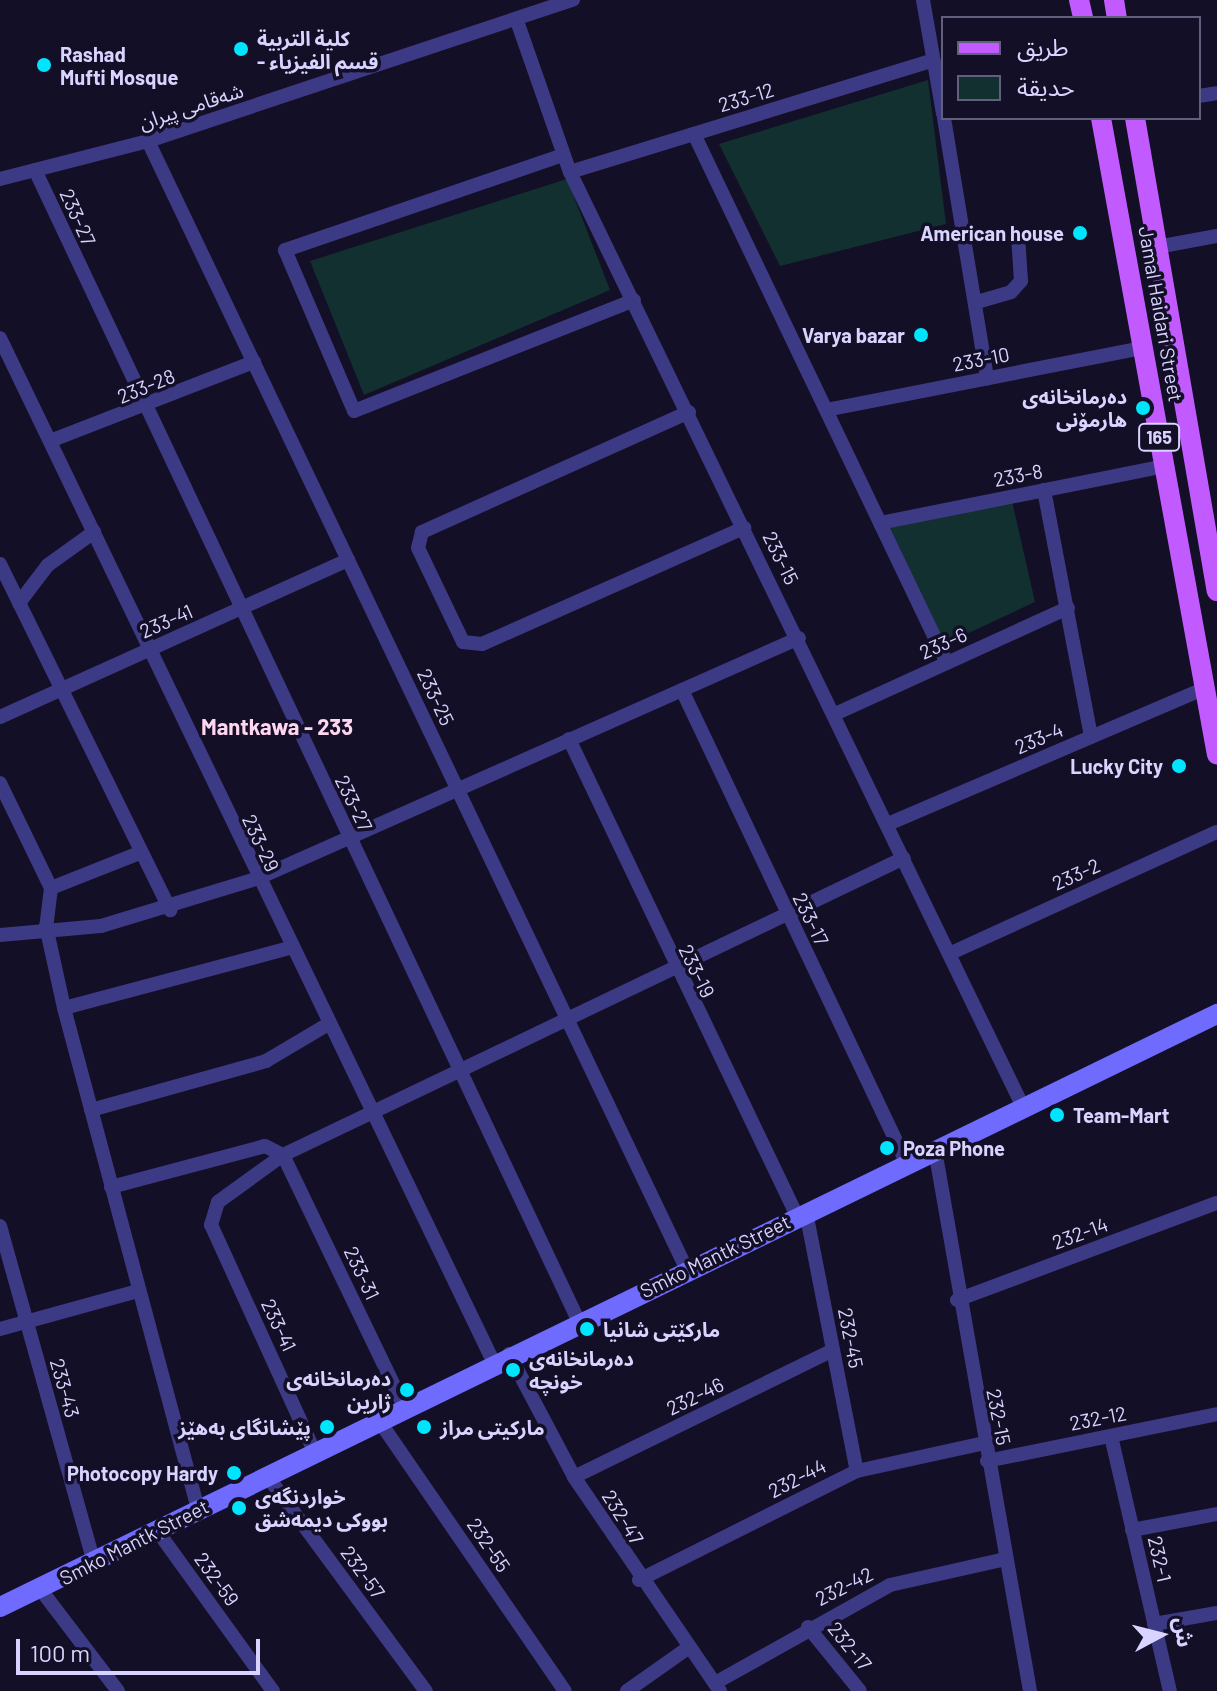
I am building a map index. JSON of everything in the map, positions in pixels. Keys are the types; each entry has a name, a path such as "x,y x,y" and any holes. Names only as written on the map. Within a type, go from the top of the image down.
{"main road":[{"name":"Jamal Haidari Street","path":"1101,120 1217,755"},
{"name":"Jamal Haidari Street","path":"1135,120 1217,591"},
{"path":"1117,204 1148,198"},
{"name":"Smko Mantk Street","path":"0,1607 41,1590 156,1529 316,1455 578,1320 1217,1014"}],"street":[{"name":"شەقامی پیران","path":"0,179 148,141 573,0"},
{"path":"923,0 941,105"},
{"name":"233-15","path":"517,21 570,172 799,638 1023,1107"},
{"name":"233-12","path":"570,172 933,60"},
{"path":"944,120 977,302 987,378"},
{"path":"694,134 947,663"},
{"name":"233-25","path":"148,141 687,1270"},
{"path":"563,155 285,250 354,411 634,300"},
{"name":"233-27","path":"35,170 143,410 578,1320"},
{"path":"977,302 1011,292 1021,281 1018,236"},
{"path":"1157,247 1217,236"},
{"name":"233-29","path":"0,338 256,879 501,1358"},
{"name":"233-10","path":"826,410 1143,348"},
{"name":"233-28","path":"50,441 143,410 254,362"},
{"path":"689,412 422,532 418,548 456,629 463,642 482,644 744,528"},
{"name":"233-8","path":"880,523 1164,466"},
{"path":"1044,490 1091,737"},
{"path":"19,603 48,565 94,532"},
{"name":"233-41","path":"0,717 348,560"},
{"path":"0,564 137,854 170,910"},
{"name":"233-6","path":"835,714 1068,608"},
{"path":"0,935 46,926 101,926 170,910 256,879 457,787 799,638"},
{"name":"233-4","path":"888,824 1205,688"},
{"name":"233-17","path":"682,690 907,1164"},
{"name":"233-19","path":"569,739 673,968 802,1214"},
{"path":"0,783 51,888 46,926 64,1008 198,1509"},
{"name":"233-2","path":"951,953 1217,832"},
{"path":"51,888 137,854"},
{"path":"111,1187 265,1146 283,1155 904,858"},
{"path":"64,1008 293,947"},
{"path":"91,1110 266,1061 330,1023"},
{"name":"232-15","path":"935,1150 957,1300 1030,1691"},
{"name":"233-41","path":"283,1155 209,1211 316,1455"},
{"name":"233-31","path":"283,1155 405,1409"},
{"name":"232-14","path":"957,1300 1217,1203"},
{"name":"232-45","path":"802,1214 857,1471"},
{"name":"233-43","path":"0,1226 93,1560"},
{"path":"0,1329 138,1291"},
{"name":"232-46","path":"574,1477 833,1350"},
{"name":"232-47","path":"501,1358 639,1580 717,1687"},
{"name":"232-12","path":"987,1461 1217,1414"},
{"name":"232-55","path":"380,1422 565,1691"},
{"name":"232-1","path":"1111,1436 1170,1691"},
{"name":"232-44","path":"639,1580 857,1471 984,1443"},
{"name":"232-57","path":"268,1477 424,1690"},
{"path":"1132,1530 1217,1514"},
{"name":"232-59","path":"156,1529 273,1691"},
{"name":"232-42","path":"717,1687 808,1627 890,1585 1005,1559"},
{"path":"41,1590 118,1691"},
{"path":"1154,1624 1217,1613"},
{"name":"232-17","path":"808,1627 860,1691"},
{"path":"627,1691 688,1648"}],"green space":[{"path":"928,80 946,224 780,266 719,144"},
{"path":"567,179 610,290 364,395 310,261"},
{"path":"1012,501 1035,602 945,644 889,525"}],"place":[{"name":"كلية التربية - قسم الفيزياء","path":"241,49"},
{"name":"Rashad Mufti Mosque","path":"44,65"},
{"name":"American house","path":"1080,233"},
{"name":"Varya bazar","path":"921,335"},
{"name":"دەرمانخانەی هارمۆنی","path":"1143,408"},
{"name":"Lucky City","path":"1179,766"},
{"name":"Team-Mart","path":"1057,1115"},
{"name":"Poza Phone","path":"887,1148"},
{"name":"مارکێتی شانیا","path":"587,1329"},
{"name":"دەرمانخانەی خونچە","path":"513,1370"},
{"name":"دەرمانخانەی ژارین","path":"407,1390"},
{"name":"پێشانگای بەهێز","path":"327,1427"},
{"name":"مارکیتی مراز","path":"424,1427"},
{"name":"Photocopy Hardy","path":"234,1473"},
{"name":"خواردنگەی بووکی دیمەشق","path":"239,1508"}],"district":[{"name":"Mantkawa - 233","path":"277,727"}]}
